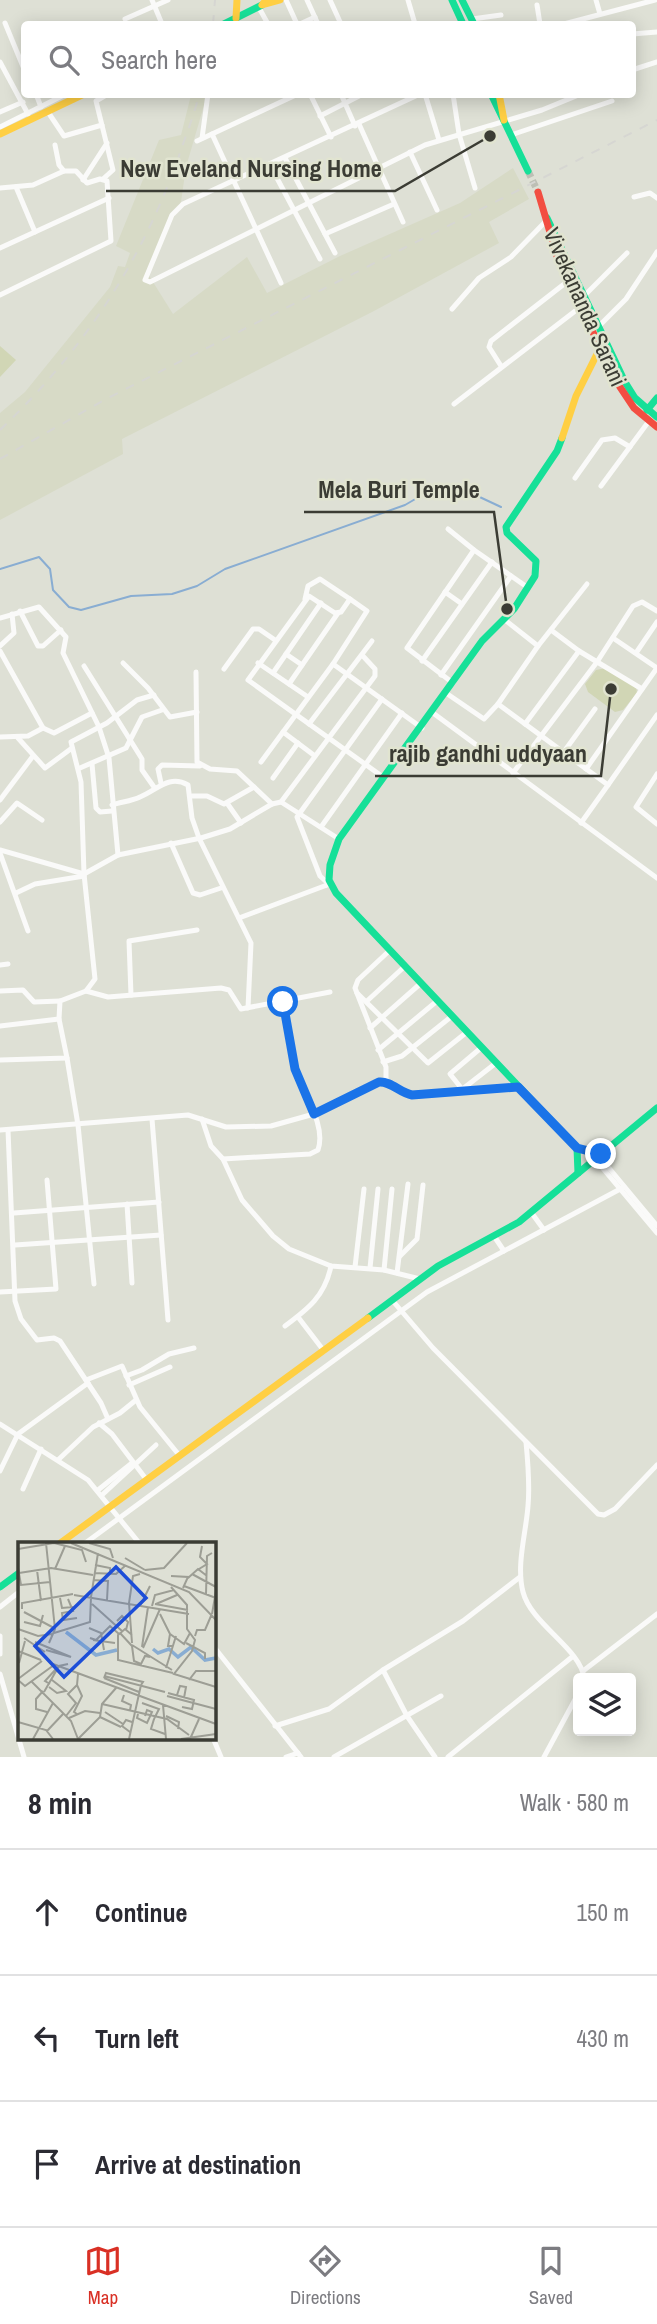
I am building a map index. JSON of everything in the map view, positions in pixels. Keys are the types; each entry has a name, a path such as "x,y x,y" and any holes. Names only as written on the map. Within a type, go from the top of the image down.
{"street":[{"path":"152,0 161,21"},
{"path":"125,19 168,0"},
{"path":"236,18 237,0"},
{"path":"230,21 262,4 280,0"},
{"path":"286,0 297,21"},
{"path":"307,0 317,21"},
{"path":"330,0 340,21"},
{"path":"408,0 414,21"},
{"path":"452,0 462,21"},
{"path":"462,0 472,21"},
{"path":"596,0 600,14"},
{"path":"621,0 626,8"},
{"path":"576,21 655,0"},
{"path":"262,4 267,21"},
{"path":"537,5 540,21"},
{"path":"477,21 501,15"},
{"path":"306,21 315,17"},
{"path":"5,23 21,62"},
{"path":"636,34 657,32"},
{"path":"0,62 28,114"},
{"path":"636,69 657,62"},
{"path":"38,98 64,136 102,125"},
{"path":"0,134 60,98"},
{"path":"0,127 73,98"},
{"path":"0,188 33,185 64,171 76,171 87,183 103,179 113,170 96,101 101,98"},
{"path":"207,98 200,140 289,98"},
{"path":"312,98 331,137"},
{"path":"343,98 403,222"},
{"path":"320,116 356,98"},
{"path":"406,98 357,125 176,210 145,280 150,282 410,152 439,140 504,121 562,98"},
{"path":"423,98 439,140"},
{"path":"454,98 459,134 475,188"},
{"path":"493,98 528,171"},
{"path":"500,98 504,121"},
{"path":"511,135 612,101"},
{"path":"0,112 23,102"},
{"path":"212,134 281,283"},
{"path":"83,180 107,143"},
{"path":"55,145 59,165 64,171"},
{"path":"410,152 437,210"},
{"path":"285,158 335,253"},
{"path":"270,165 320,259"},
{"path":"0,295 109,243 108,184 103,179"},
{"path":"16,187 35,232"},
{"name":"Vivekananda Sarani","path":"538,192 568,281 605,338 625,382 657,427"},
{"path":"634,197 650,193 657,198"},
{"path":"0,248 109,198"},
{"path":"325,234 394,204"},
{"path":"452,309 479,278 511,257 545,218"},
{"name":"Vivekananda Sarani","path":"545,218 623,394 653,419"},
{"path":"454,404 583,302 627,253"},
{"path":"598,327 626,299 656,254"},
{"path":"501,366 489,347 491,341 568,281"},
{"path":"329,886 330,865 339,839 433,713 482,641 505,620 538,570 536,561 507,533 506,527 557,451 576,396 605,338"},
{"path":"647,410 657,398"},
{"path":"601,486 653,419"},
{"path":"575,478 602,440 615,438 630,447"},
{"path":"448,528 527,587"},
{"path":"453,683 410,653 409,643 474,550"},
{"path":"422,662 492,562"},
{"path":"441,675 511,576"},
{"path":"261,762 296,715 308,697 333,664 366,615 365,609 320,579 308,586 305,598 249,677 250,683 296,715 309,724 328,737 383,777"},
{"path":"446,694 484,719 587,584"},
{"path":"445,592 463,604"},
{"path":"305,598 312,597 338,614"},
{"path":"289,684 350,600"},
{"path":"513,772 597,662 637,603 642,602 657,611"},
{"path":"273,673 321,603"},
{"path":"0,618 40,607 68,640 63,653 99,727 109,758 118,855"},
{"path":"20,611 38,646 43,646 61,630"},
{"path":"12,614 14,633 0,648 43,727 54,733 92,713"},
{"path":"505,620 538,646"},
{"path":"636,653 657,622"},
{"path":"224,669 253,629 259,629 275,640"},
{"path":"551,630 579,652 642,689"},
{"path":"586,769 657,668 613,638"},
{"path":"309,724 372,641"},
{"path":"525,724 579,652"},
{"path":"286,654 302,665"},
{"path":"281,802 376,673 362,655"},
{"path":"123,663 154,695 162,710 173,717 197,712"},
{"path":"258,663 308,697"},
{"path":"333,664 422,728"},
{"path":"84,666 142,759 144,773 154,787"},
{"path":"196,672 200,765"},
{"path":"0,991 23,990 34,1002 60,1001 86,991 95,979 85,875 80,768 72,748 73,739 115,718 137,699 154,695"},
{"path":"382,699 299,811 296,821 329,886 577,1148 598,1157 657,1233"},
{"path":"498,704 608,785"},
{"path":"563,753 595,709"},
{"path":"80,768 109,758 132,742 142,717 162,710"},
{"path":"321,827 402,713"},
{"path":"433,713 657,878"},
{"path":"581,823 657,715"},
{"path":"0,737 19,738 43,727"},
{"path":"283,732 314,756"},
{"path":"19,738 46,768 72,748"},
{"path":"273,778 298,743"},
{"path":"0,800 33,756"},
{"path":"92,764 96,808 100,812 141,797 161,783 184,783 192,796 192,818 199,838 221,888 251,943 248,1008"},
{"path":"161,783 158,771 162,765 200,765 216,770 234,769 272,804"},
{"path":"657,774 636,807 657,824"},
{"path":"192,796 206,796 218,803 227,803 254,787"},
{"path":"16,893 35,884 85,875 118,855 199,838 241,823 272,804 281,802 339,839"},
{"path":"0,822 17,803 42,820"},
{"path":"227,803 241,823"},
{"path":"171,843 193,893 200,895 221,888"},
{"path":"0,852 85,875"},
{"path":"0,852 28,931"},
{"path":"239,918 329,886"},
{"path":"131,995 129,941 197,930"},
{"path":"389,951 358,980 357,993 383,1062 386,1081 403,1094 412,1095 518,1087"},
{"path":"0,965 8,964"},
{"path":"367,1000 404,967"},
{"path":"370,1028 420,984"},
{"path":"86,991 108,997 221,988 235,997 239,1009 330,992"},
{"path":"357,993 367,1000 424,1061 431,1062 467,1031"},
{"path":"378,1050 437,1000"},
{"path":"60,1001 59,1019 78,1125 94,1284"},
{"path":"223,1159 316,1152 320,1144 314,1114 295,1069 283,1002"},
{"path":"383,1062 396,1060 452,1016"},
{"path":"0,1026 59,1019"},
{"path":"461,1090 450,1074 482,1047"},
{"path":"0,1060 67,1058"},
{"path":"461,1090 496,1063"},
{"path":"0,1130 188,1115 226,1127 271,1126 314,1114 386,1081"},
{"path":"62,1542 420,1279 531,1212 657,1108"},
{"path":"152,1119 168,1320"},
{"path":"202,1119 211,1146 223,1159 242,1200 273,1236 309,1259 331,1266 384,1270 420,1279"},
{"path":"8,1130 14,1213 16,1310 34,1337 41,1341 58,1339 108,1419"},
{"path":"577,1148 578,1173"},
{"path":"0,1292 55,1289 47,1180"},
{"path":"397,1273 408,1184"},
{"path":"400,1256 417,1239 423,1185"},
{"path":"622,1188 657,1226"},
{"path":"87,1542 427,1292 622,1188"},
{"path":"355,1267 364,1189"},
{"path":"370,1268 378,1189"},
{"path":"384,1270 392,1189"},
{"path":"14,1213 159,1202"},
{"path":"127,1204 132,1283"},
{"path":"531,1212 544,1230"},
{"path":"15,1245 90,1242 161,1235"},
{"path":"495,1236 504,1251"},
{"path":"285,1326 319,1298 327,1285 331,1266"},
{"path":"392,1300 433,1348 593,1510 604,1515 615,1508 657,1465"},
{"path":"298,1317 324,1351"},
{"path":"126,1376 169,1354 194,1348"},
{"path":"0,1471 18,1434 87,1382 119,1366 124,1367 135,1400 178,1455"},
{"path":"129,1385 170,1367"},
{"path":"58,1459 99,1423 135,1400"},
{"path":"99,1423 112,1434 146,1479"},
{"path":"0,1424 58,1459 100,1492 139,1542"},
{"path":"526,1442 529,1485 520,1577 528,1604 583,1673"},
{"path":"100,1492 156,1445"},
{"path":"23,1489 41,1449"},
{"path":"0,1587 18,1574"},
{"path":"275,1726 329,1709 383,1670 463,1621 520,1577"},
{"path":"0,1607 18,1593"},
{"path":"587,1673 656,1618"},
{"path":"0,1636 0,1654"},
{"path":"215,1648 300,1755"},
{"path":"448,1757 572,1657"},
{"path":"383,1670 407,1716 435,1757"},
{"path":"0,1674 18,1736"},
{"path":"334,1757 441,1696"},
{"path":"544,1757 573,1703"},
{"path":"19,1740 24,1757"},
{"path":"214,1740 221,1757"},
{"path":"286,1757 300,1755"}],"shaded area":[{"path":"190,98 206,98 186,167 181,202 148,274 173,314 247,257 267,293 340,256 460,203 513,168 529,199 489,222 499,243 374,311 122,439 123,454 0,520 0,413 25,392 110,287 118,266 125,267 130,253 116,246 159,140 181,135"},
{"path":"0,346 16,360 0,377"},
{"path":"606,668 636,686 637,693 623,710 615,712 588,692 585,684 596,670"}],"waterway":[{"path":"0,569 39,557 50,569 53,590 69,607 81,610 131,596 172,594 197,586 225,569 405,505 436,487 454,485 501,507"}],"tunnel":[{"path":"528,171 538,192"}],"railway":[{"path":"213,21 215,0"},
{"path":"0,430 30,400 84,335 129,266 166,190 198,98"},
{"path":"0,459 106,399 657,120"}],"traffic: fast":[{"path":"452,0 462,21"},
{"path":"462,0 472,21"},
{"path":"230,21 262,5"},
{"path":"493,98 528,171"},
{"path":"547,218 625,382 635,398 657,417"},
{"path":"647,410 657,398"},
{"path":"562,438 557,451 506,527 507,533 536,561 535,576 514,609 482,641 339,839 330,865 329,880 336,893 577,1148 601,1154"},
{"path":"368,1318 438,1266 519,1222 657,1108"},
{"path":"577,1148 578,1173"},
{"path":"0,1587 18,1574"}],"traffic: slow":[{"path":"236,18 237,0"},
{"path":"266,0 262,5 280,0"},
{"path":"0,134 76,98"},
{"path":"500,98 504,120"},
{"path":"562,438 576,396 605,338"},
{"path":"62,1542 368,1318"}],"traffic: jam":[{"path":"538,192 557,256 616,381 634,408 657,427"}],"place":[{"name":"New Eveland Nursing Home","path":"490,136"},
{"name":"Mela Buri Temple","path":"507,609"},
{"name":"rajib gandhi uddyaan","path":"611,689"}],"route":[{"path":"283,1002 290,1051 303,1093 314,1114 386,1081 403,1094 412,1095 518,1087 577,1148 601,1154"}]}
